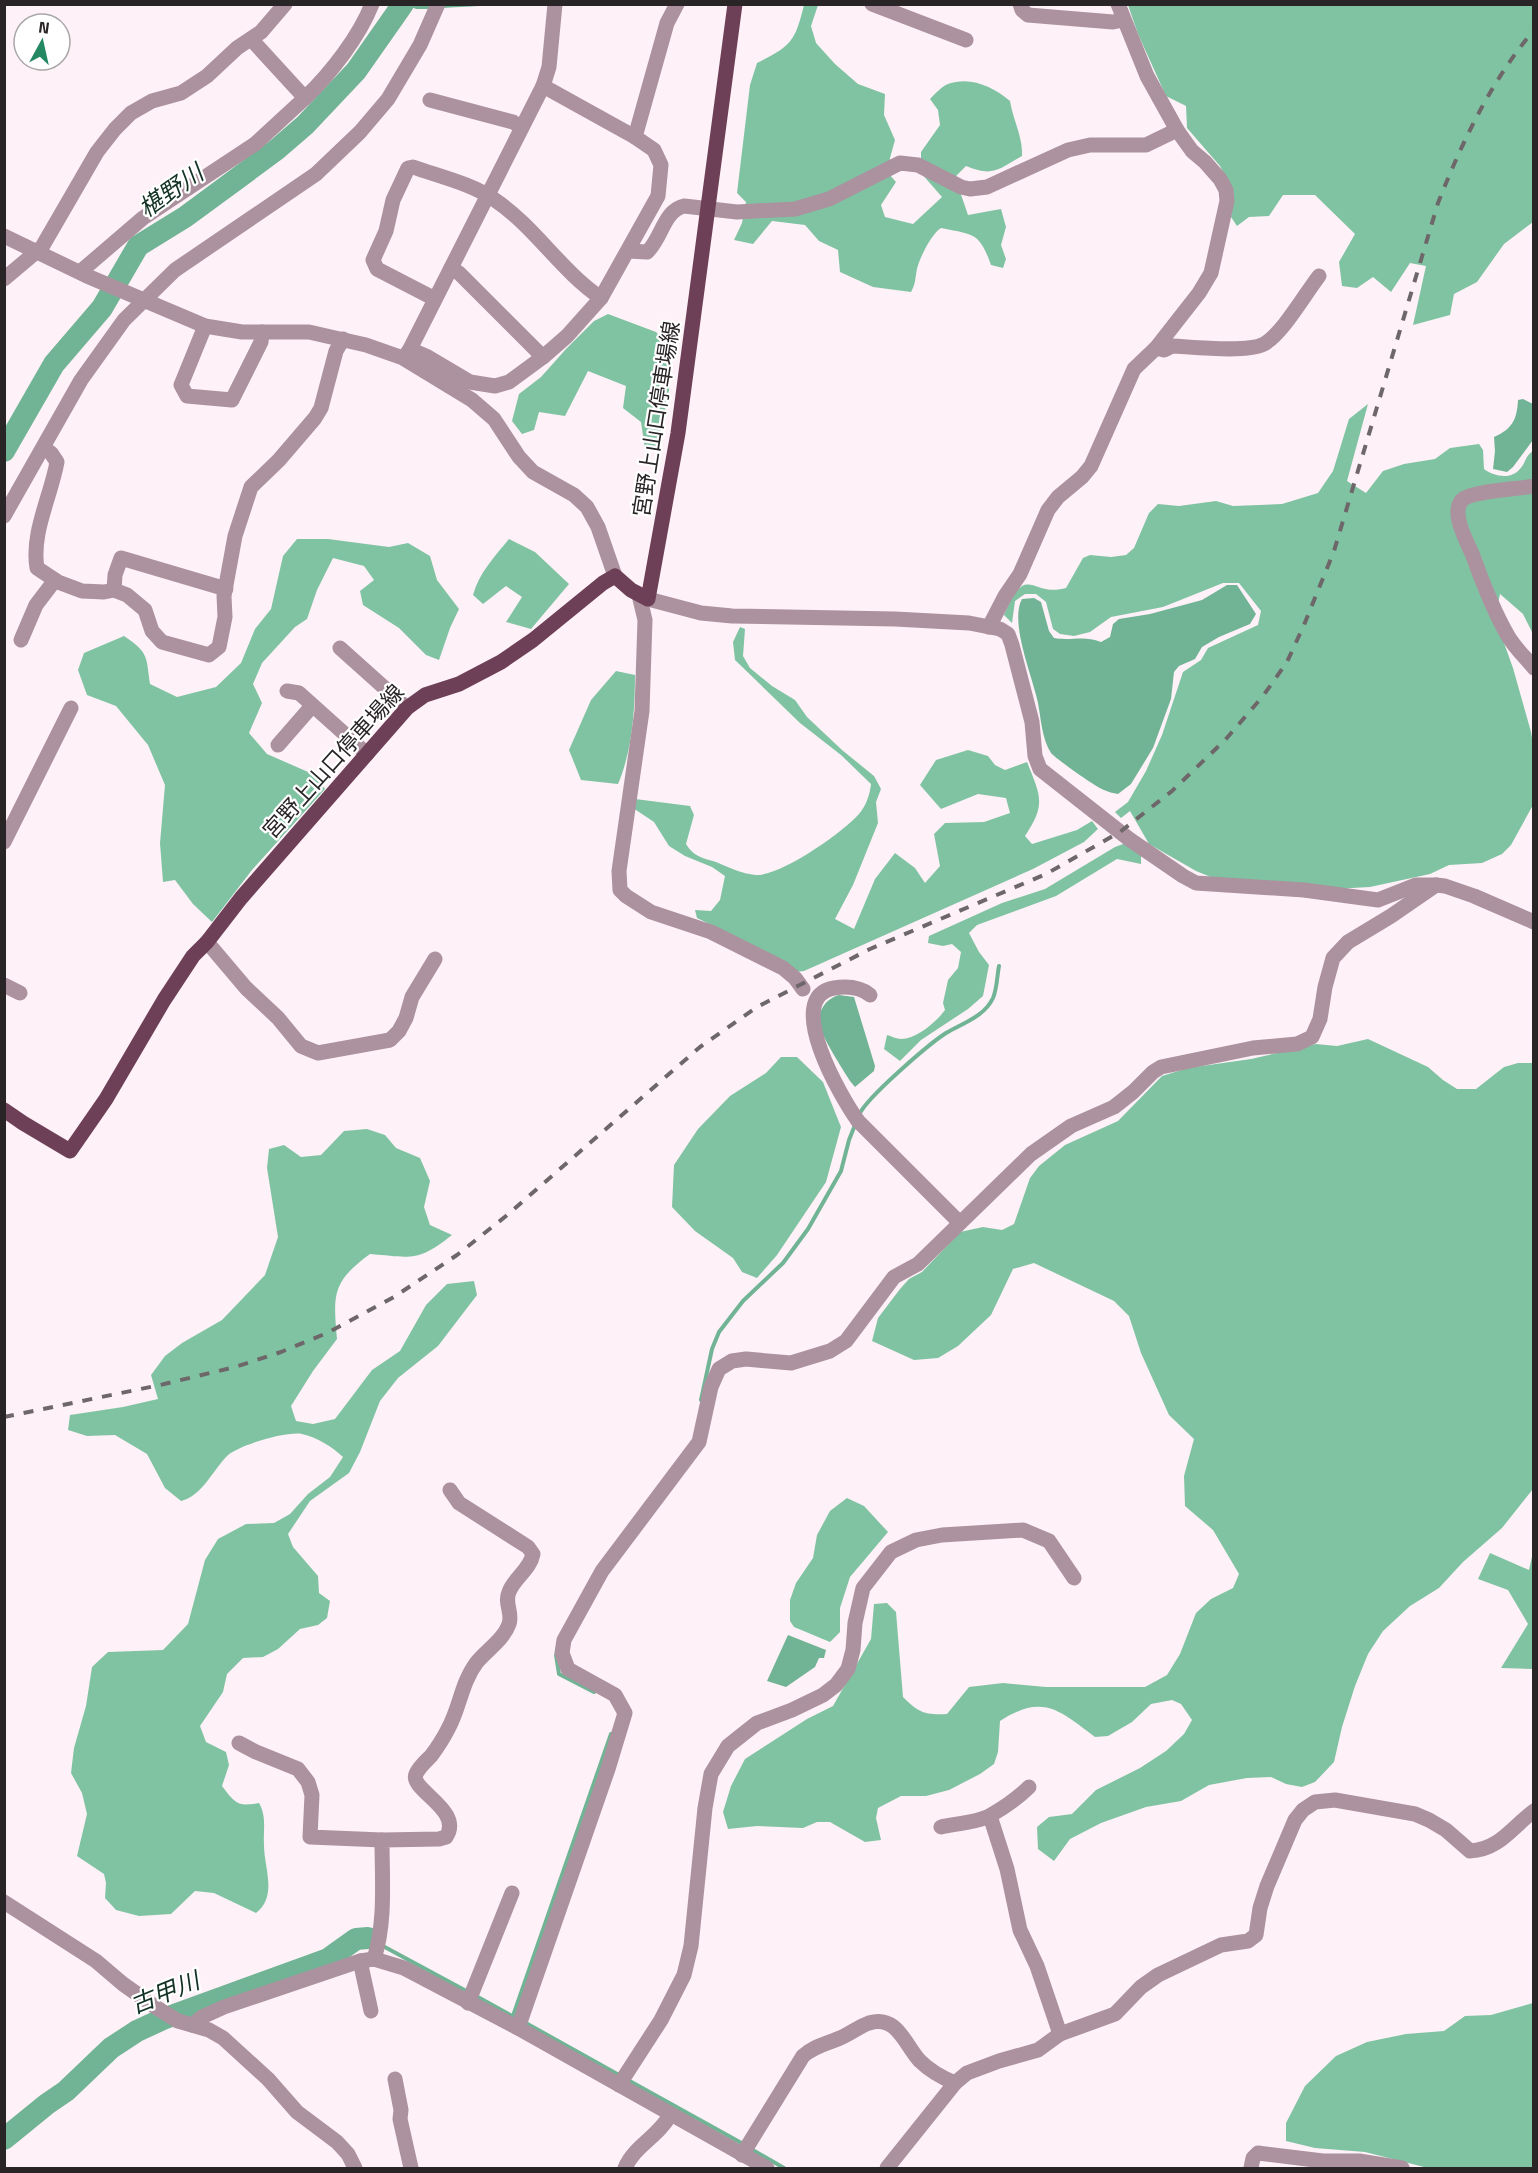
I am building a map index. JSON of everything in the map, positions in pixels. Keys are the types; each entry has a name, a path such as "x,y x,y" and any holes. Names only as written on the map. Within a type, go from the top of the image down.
{"main road":[{"name":"宮野上山口停車場線","path":"644,597 678,433 735,4"},
{"name":"宮野上山口停車場線","path":"4,1110 70,1151 106,1099 193,956 407,708 425,695 459,684 501,662 615,576"},
{"path":"615,576 644,597"}],"street":[{"path":"4,279 42,247 97,152 131,113 152,101 181,93 207,76 274,18 285,4"},
{"path":"83,274 143,218 255,144 305,98 326,78 372,4"},
{"path":"4,516 81,380 124,320 175,270 316,174 360,132 388,99 420,45 438,4"},
{"path":"407,354 543,86 549,67 555,4"},
{"path":"635,137 667,23 677,4"},
{"path":"872,4 966,40"},
{"path":"1020,4 1022,10 1028,15 1113,22 1123,20"},
{"path":"989,627 1005,596 1020,574 1048,510 1058,497 1082,477 1091,466 1134,369 1156,348 1199,293 1211,273 1227,201 1226,190 1220,179 1192,151 1176,130 1147,76 1118,4"},
{"path":"251,39 305,98"},
{"path":"4,236 83,274 205,326 242,332 309,332 389,352 426,356 470,382 495,386 509,382 543,357 567,336 601,298 658,196 661,165 654,150 543,86"},
{"path":"430,100 513,122 521,127"},
{"path":"628,251 647,252 656,244 670,214 676,208 684,206 737,212 795,209 829,199 900,163 918,165 960,187 970,189 987,187 1068,150 1090,146 1146,145 1176,130"},
{"path":"435,299 377,270 373,260 386,231 393,200 408,168 413,167 495,200 527,228 586,288 601,298"},
{"path":"451,268 459,273 543,357"},
{"path":"1156,348 1164,350 1172,346 1246,348 1263,345 1276,335 1319,276"},
{"path":"205,326 181,385 187,396 232,400 261,342 262,332"},
{"path":"44,448 57,462 37,540 35,557 37,568 55,580 82,591 114,590 127,595 145,610 152,631 162,642 209,655 219,647 235,536 251,487 279,460 315,418 321,408 336,351 343,339"},
{"path":"407,354 472,400 494,419 519,457 532,472 574,495 587,507 598,527 615,576"},
{"path":"1533,486 1473,494 1462,500 1458,509 1464,537 1493,609 1516,649 1533,668"},
{"path":"114,590 115,575 121,558 226,589"},
{"path":"21,640 36,605 55,580"},
{"path":"959,1222 858,1121 845,1103 814,1031 813,1007 795,978 783,968 711,932 661,917 626,896 621,890 619,871 642,711 644,597 701,613 732,616 895,619 969,623 1000,629 1008,634 1012,645 1032,722 1035,756 1040,769 1115,828 1183,876 1196,883 1304,891 1378,900 1416,885 1445,886 1533,922"},
{"path":"340,648 407,708"},
{"path":"287,691 299,693 367,754"},
{"path":"278,745 312,706"},
{"path":"4,842 71,708"},
{"path":"518,2028 608,1769 625,1713 615,1695 568,1669 562,1653 564,1640 586,1596 602,1571 699,1442 711,1387 720,1369 732,1361 746,1359 791,1363 830,1351 846,1341 894,1276 918,1264 1030,1154 1071,1126 1114,1107 1161,1067 1253,1048 1296,1044 1312,1037 1320,1019 1333,958 1348,942 1436,885"},
{"path":"207,942 246,988 279,1018 301,1046 318,1053 390,1040 399,1031 412,998 435,959"},
{"path":"4,985 20,993"},
{"path":"803,989 825,991 835,988 856,988 870,995"},
{"path":"813,1007 825,991"},
{"path":"239,1743 298,1769 308,1782 312,1795 310,1837 382,1840 446,1837 450,1831 449,1822 436,1801 418,1786 415,1779 449,1729 456,1713 459,1697 477,1663 509,1624 508,1595 532,1561 533,1554 528,1547 459,1503 450,1490"},
{"path":"619,2085 661,2020 684,1975 691,1946 705,1808 711,1774 728,1746 757,1723 792,1710 823,1695 836,1685 848,1669 863,1588 891,1552 916,1540 942,1534 1023,1530 1049,1540 1074,1578"},
{"path":"940,1827 990,1816 1018,1798 1029,1787"},
{"path":"887,2169 955,2083 967,2073 1038,2050 1060,2034 1115,2014 1141,1987 1158,1975 1221,1945 1248,1941 1256,1935 1260,1908 1267,1886 1295,1820 1303,1810 1315,1802 1335,1800 1415,1814 1446,1830 1470,1851 1479,1851 1496,1844 1533,1811"},
{"path":"990,1816 1007,1869 1020,1930 1037,1966 1060,2034"},
{"path":"371,2011 367,1960 380,1936 382,1920 382,1840"},
{"path":"468,2003 512,1893"},
{"path":"4,1902 96,1961 157,2008 178,2021 209,2030 223,2038 268,2079 297,2112 337,2142 348,2154 355,2169"},
{"path":"192,2025 202,2017 224,2007 367,1960 404,1968 518,2028 766,2169"},
{"path":"742,2156 802,2056 814,2047 841,2038 870,2023 893,2025 900,2031 919,2060 955,2083"},
{"path":"394,2079 411,2169"},
{"path":"625,2169 627,2163 644,2142 664,2125 670,2115"},
{"path":"1251,2169 1253,2158 1258,2153 1323,2161 1359,2162 1402,2169"}],"shaded area":[{"path":"804,5 818,5 811,26 816,43 835,64 858,84 885,94 884,115 895,140 889,174 896,182 881,205 885,217 913,224 942,197 921,173 921,152 940,125 938,110 930,99 939,90 957,82 973,82 989,87 1010,101 1021,142 1022,156 995,170 983,171 966,166 955,177 968,215 1001,209 1006,227 1001,245 1006,259 1003,268 991,265 983,246 973,236 941,228 923,253 911,292 873,287 840,272 838,250 819,241 805,225 772,221 753,244 734,240 742,223 746,202 737,193 750,85 757,63 790,42 798,27"},
{"path":"1128,5 1533,5 1533,222 1504,244 1477,282 1454,294 1450,315 1413,325 1426,266 1410,263 1391,292 1373,277 1357,288 1342,286 1339,262 1355,234 1315,195 1283,195 1269,216 1249,217 1237,226 1231,217 1233,191 1220,166 1187,128 1186,106 1166,96 1138,34"},
{"path":"608,314 656,332 668,345 671,362 670,385 657,451 645,449 641,422 623,408 626,386 588,371 565,416 539,412 534,430 522,434 512,421 519,394 541,377 594,321"},
{"path":"1523,399 1533,404 1533,440 1507,472 1493,469 1494,437 1509,427 1516,413 1518,400"},
{"path":"1368,404 1347,481 1366,493 1383,471 1404,464 1435,459 1450,448 1479,444 1483,450 1484,469 1502,476 1515,473 1533,451 1533,634 1523,614 1500,594 1495,618 1513,668 1531,732 1534,750 1533,805 1511,845 1502,854 1482,863 1449,865 1430,874 1370,887 1316,890 1218,880 1196,871 1149,844 1130,811 1121,818 1115,812 1128,802 1146,771 1162,735 1183,672 1201,660 1208,648 1258,625 1261,611 1239,583 1223,583 1163,607 1111,617 1090,632 1074,636 1060,634 1053,629 1046,602 1036,594 1025,594 1015,601 1012,623 1004,615 1018,589 1024,585 1054,590 1066,588 1083,558 1090,555 1111,557 1126,555 1134,548 1149,513 1158,504 1179,506 1216,501 1233,506 1282,504 1318,493 1333,471 1349,419"},
{"path":"297,539 328,539 389,547 408,543 430,556 437,580 459,609 439,660 426,655 399,628 363,605 360,591 374,580 364,566 333,558 317,590 307,619 295,627 262,663 253,684 262,703 249,733 267,754 315,775 325,789 252,870 212,922 193,904 175,880 163,882 160,843 165,785 148,745 116,706 87,695 78,670 84,653 124,636 145,656 150,684 177,697 216,687 241,663 255,629 271,609 283,556"},
{"path":"509,539 535,552 569,584 531,629 506,622 522,597 506,586 483,604 473,595 483,572"},
{"path":"1227,585 1237,585 1256,614 1250,624 1202,647 1195,659 1179,666 1174,672 1171,699 1153,748 1131,784 1118,794 1106,791 1085,779 1051,753 1044,735 1020,635 1018,621 1022,599 1034,598 1041,602 1049,631 1054,638 1089,639 1101,642 1110,637 1113,624 1119,619 1150,614 1202,600"},
{"path":"740,627 745,629 743,656 750,668 772,686 795,700 807,717 874,776 881,789 876,802 878,823 853,885 835,919 854,929 875,879 895,853 915,868 925,883 940,866 934,834 945,823 984,822 1010,813 1006,798 978,794 941,809 920,785 936,760 968,750 988,756 995,765 1005,770 1027,762 1036,784 1039,800 1036,816 1025,836 1032,844 1077,830 1092,821 1098,829 1084,842 1033,869 804,971 795,972 742,940 697,918 695,910 711,911 720,900 725,876 669,846 654,822 633,808 635,799 690,806 694,815 686,844 692,851 702,858 756,875 780,869 839,832 861,811 867,800 871,784 841,755 800,723 735,660 733,642"},
{"path":"616,671 635,675 632,731 623,771 618,784 581,780 569,750 591,700"},
{"path":"1126,843 1141,855 1141,864 1117,859 1056,896 977,925 969,933 989,965 983,996 968,1009 921,1040 900,1061 884,1049 887,1035 901,1039 914,1036 932,1024 945,1010 943,1003 948,980 958,968 961,952 952,944 943,946 928,943 929,936 1002,903 1045,889 1115,847"},
{"path":"839,995 854,997 875,1066 874,1071 855,1087 832,1052 819,1023 824,1005"},
{"path":"1368,1039 1428,1067 1457,1089 1476,1089 1504,1067 1518,1063 1533,1063 1533,1489 1502,1528 1463,1562 1439,1588 1410,1606 1383,1631 1368,1654 1355,1686 1334,1762 1315,1782 1302,1787 1286,1784 1271,1777 1247,1778 1209,1785 1181,1801 1146,1807 1101,1823 1070,1839 1054,1861 1038,1849 1037,1827 1049,1817 1072,1814 1096,1790 1140,1768 1166,1751 1184,1734 1192,1720 1181,1704 1172,1700 1151,1704 1132,1722 1108,1736 1095,1737 1061,1713 1040,1707 1028,1708 1000,1721 998,1752 994,1764 980,1774 949,1790 926,1796 901,1796 878,1808 876,1818 881,1840 865,1842 830,1822 817,1822 803,1828 757,1826 728,1829 723,1812 731,1786 745,1759 807,1719 833,1706 871,1639 874,1604 887,1603 896,1612 903,1697 918,1710 928,1713 947,1714 969,1687 1003,1683 1046,1687 1145,1687 1167,1675 1180,1654 1196,1613 1211,1599 1233,1588 1239,1574 1213,1530 1185,1506 1184,1476 1194,1439 1169,1415 1141,1353 1129,1316 1114,1301 1034,1263 1013,1269 991,1315 958,1346 938,1358 914,1360 872,1341 878,1318 909,1279 922,1272 960,1232 983,1227 1002,1230 1014,1224 1030,1178 1039,1166 1065,1145 1118,1121 1162,1076 1188,1068 1251,1059 1316,1044 1337,1046"},
{"path":"781,1057 797,1057 823,1082 841,1127 826,1182 777,1255 757,1278 742,1272 733,1258 695,1231 672,1207 674,1165 698,1129 730,1096 766,1073"},
{"path":"367,1129 385,1135 396,1148 420,1158 430,1181 424,1207 430,1225 452,1235 430,1250 413,1256 370,1254 348,1273 338,1290 336,1300 337,1339 291,1406 296,1421 313,1424 335,1419 372,1370 400,1351 426,1305 447,1284 474,1281 477,1295 438,1346 398,1378 380,1401 349,1473 310,1501 288,1534 293,1547 318,1576 319,1593 330,1601 327,1618 318,1625 300,1629 278,1649 263,1657 243,1658 227,1674 223,1692 200,1726 206,1742 226,1752 229,1765 222,1786 237,1802 241,1804 259,1803 261,1808 264,1818 268,1881 267,1898 263,1906 256,1913 214,1893 195,1891 171,1914 139,1916 116,1910 105,1898 104,1874 77,1856 87,1814 82,1793 71,1773 74,1748 86,1706 92,1667 108,1652 163,1650 188,1624 205,1560 218,1539 246,1524 274,1523 290,1514 308,1494 330,1477 343,1457 324,1443 302,1434 263,1440 227,1456 195,1494 181,1501 165,1488 147,1454 115,1435 87,1436 68,1430 70,1415 158,1399 151,1375 165,1356 182,1343 222,1320 265,1275 278,1237 267,1168 269,1149 284,1145 301,1157 321,1155 344,1131"},
{"path":"847,1498 864,1506 888,1532 850,1577 840,1608 840,1632 830,1642 794,1627 790,1621 790,1600 796,1583 813,1558 817,1535 830,1511"},
{"path":"1533,1552 1533,1669 1501,1668 1528,1624 1508,1590 1478,1579 1490,1553 1529,1570"},
{"path":"788,1635 826,1650 824,1658 819,1658 815,1667 786,1687 767,1681"},
{"path":"1533,2003 1533,2168 1428,2168 1365,2152 1315,2148 1286,2141 1286,2123 1305,2086 1336,2056 1367,2042 1406,2034 1444,2031 1465,2016 1491,2015"}],"waterway":[{"name":"椹野川","path":"4,451 54,364 102,308 138,246 185,217 276,150 305,125 356,71 403,4"},
{"path":"408,4 417,7 433,7"},
{"path":"441,6 479,4"},
{"path":"859,1115 885,1084 926,1048 946,1033 972,1019 989,1005 996,987 999,966"},
{"path":"701,1400 712,1349 719,1332 743,1301 783,1263 808,1229 841,1171 855,1125"},
{"path":"556,1655 559,1674 594,1692"},
{"path":"513,2016 611,1734"},
{"name":"古甲川","path":"4,2139 66,2091 111,2048 137,2031 163,2019 328,1959 356,1939 368,1938"},
{"path":"381,1945 470,1993"},
{"path":"476,1996 514,2017"},
{"path":"524,2022 619,2075"},
{"path":"626,2079 745,2145"},
{"path":"751,2149 784,2168"}],"railway":[{"path":"4,1417 235,1367 281,1352 327,1333 394,1297 457,1255 506,1216 700,1047 757,1007 870,949 1046,874 1120,832 1172,791 1226,739 1263,696 1287,662 1334,551 1438,203 1457,157 1491,91 1534,30"}]}
